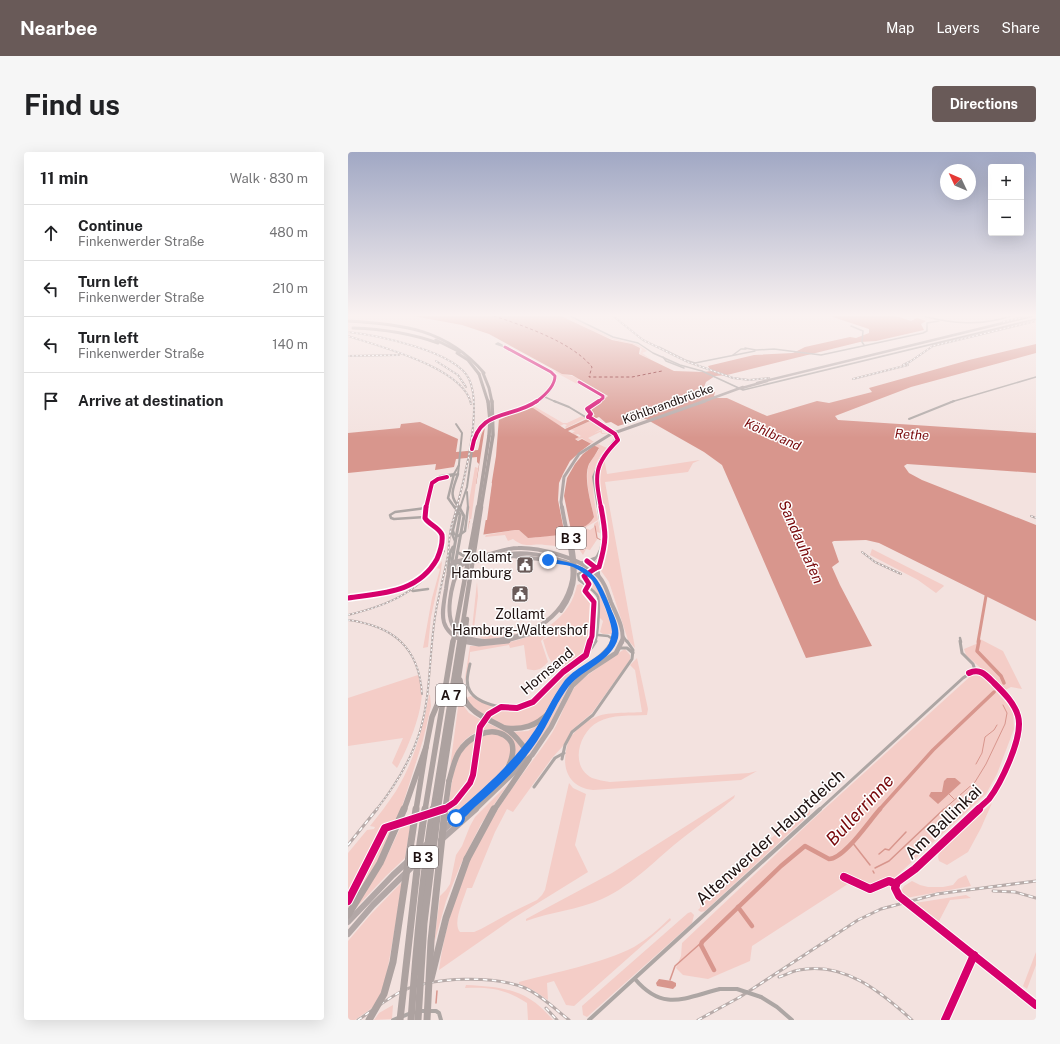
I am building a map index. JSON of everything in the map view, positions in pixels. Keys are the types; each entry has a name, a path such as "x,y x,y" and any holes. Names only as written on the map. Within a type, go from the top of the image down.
{"highway":[{"name":"A 7","path":"400,1020 420,842 444,690 483,483 489,431 489,407 487,392 472,360 466,357"},
{"name":"A 7","path":"418,1020 424,923 431,858 491,466 495,430 495,406 492,391 486,376 468,357"},
{"name":"A 7","path":"411,1020 417,941 428,842 493,435 493,409 490,390 482,373 468,357"},
{"path":"460,663 460,691 463,700 474,712 498,725 517,738 526,750"},
{"path":"369,1020 384,994 393,962 426,747 432,717 444,690"},
{"path":"498,725 520,730 537,724 549,713"},
{"path":"427,1020 431,941 437,872 451,774 456,757 467,741 477,734 492,731 505,736 512,744 512,757 505,774"},
{"path":"348,915 371,879 392,840 426,747"},
{"path":"429,992 442,930 457,881 488,818 529,759"}],"main road":[{"name":"Köhlbrandbrücke","path":"485,643 514,637 537,628 553,616 567,599 572,584 573,570 561,504 561,484 565,473 572,462 582,452 597,441 622,430 765,380 863,357"},
{"name":"Köhlbrandbrücke","path":"485,643 511,640 536,631 557,616 570,599 575,584 576,574 564,504 563,487 567,474 574,462 584,452 598,442 621,431 767,381 872,357"},
{"name":"B 3","path":"348,934 373,905 400,878 529,759 549,732 572,686 583,675 608,659 619,648 623,636 610,597 599,575 589,567 581,563 550,554 509,550 468,560 460,567 454,583 448,610 451,624 463,635 485,643"},
{"name":"B 3","path":"348,922 410,859 480,798 505,774 526,750 544,724 566,684 579,671 604,654 614,640 614,626 599,587 593,578 584,570 575,565 546,557 513,554 491,558"},
{"name":"B 3","path":"485,643 470,644 462,641 453,635 443,621 442,611 448,575 455,561 512,556 564,562"},
{"path":"519,768 526,750"}],"street":[{"path":"448,575 447,569 450,553 455,543 453,531 457,514 467,487 474,436 481,426 492,419 531,404 544,397 555,381 555,375 522,357"},
{"path":"663,357 664,360 677,366 704,372 737,389 744,390 880,357"},
{"path":"678,357 694,363 731,357"},
{"path":"724,358 728,357"},
{"path":"909,419 955,400 1036,377"},
{"path":"544,397 569,407 614,434 616,438 601,458 593,477 603,535 601,555 597,562 578,574 578,579 597,596 598,635 608,636 614,640"},
{"path":"454,583 455,543 460,514 449,502 448,498 460,459 462,434 456,424"},
{"path":"431,485 437,479 455,476"},
{"path":"348,598 396,591 408,587 419,580 432,567 438,555 442,540 439,530 427,522 425,516 431,485 433,480 438,477 455,476"},
{"path":"455,476 452,497 464,513 458,553 455,561"},
{"path":"456,535 465,531 468,514 467,487"},
{"path":"425,516 394,519 391,518 390,514 394,512 426,508"},
{"path":"453,531 456,535"},
{"path":"589,567 601,550"},
{"path":"458,553 468,560"},
{"path":"581,563 591,561 596,558"},
{"path":"597,562 599,575"},
{"path":"408,587 413,591 428,589"},
{"name":"Hornsand","path":"470,664 467,681 468,687 474,697 501,707 517,708 536,700 563,672 588,652 595,643 598,635"},
{"path":"562,759 568,738 572,732 593,715 623,670 631,661 633,649 623,636"},
{"path":"960,638 962,653 973,664 975,670"},
{"path":"619,648 627,648 633,653"},
{"name":"Altenwerder Hauptdeich","path":"589,1020 969,673 975,670"},
{"name":"Am Ballinkai","path":"974,955 899,896 895,888 897,882 915,869 988,800 1001,777 1012,750 1019,726 1017,711 1001,690 982,673 975,670"},
{"path":"534,787 555,758 564,753"},
{"path":"945,1020 974,955 1036,1005"},
{"path":"635,979 642,989 649,995 666,1000 680,999 720,989 737,989 761,997 777,1007 792,1020"},
{"path":"393,1020 411,1012 429,1010 436,1011 441,1020"}],"shaded area":[{"path":"557,371 581,380 577,383 582,381 608,397 592,409 591,407 604,396 587,386 579,385 555,372"},
{"path":"532,405 563,423 567,423 582,416 586,418 566,428 565,427 567,425 564,424 560,426 532,408 499,421"},
{"path":"590,421 602,429 594,433 602,430 602,433 610,434 602,434 600,432 588,438 594,442 591,444 582,438 578,440 575,439 581,436 578,434 575,435 572,433 575,431 571,430"},
{"path":"598,444 607,448 596,463 594,472 593,491 598,520 571,536 571,534 594,517 588,491 587,477 589,465 599,449 595,446"},
{"path":"605,456 604,458 607,474 700,460 693,463 688,472 605,482 635,648 628,640 609,582 599,568 604,553 606,538 597,472 604,457"},
{"path":"475,467 478,468 471,521 469,521 469,501"},
{"path":"598,521 600,533 597,532 598,538 590,550 586,549 583,555 579,549 574,547 572,537 586,528 590,530"},
{"path":"519,530 528,538 563,534 565,540 557,546 525,545 513,539 508,541 505,535 485,537 486,535"},
{"path":"872,549 944,586 936,593 918,580 870,555"},
{"path":"442,561 431,617 428,647 423,648 432,598 440,569 437,568"},
{"path":"588,576 598,589 612,628 612,634 603,634 600,632 603,621 599,617 599,600 594,590 590,587 590,582 586,578"},
{"path":"477,582 478,596 474,628 479,630 492,630 502,634 514,633 515,635 485,640 472,629"},
{"path":"580,584 586,588 584,591 593,603 591,636 587,648 583,653 561,670 551,661 547,654 543,640 560,630 564,623 559,629 541,641 548,662 541,668 536,670 527,669 524,645 510,648 509,645 470,652 469,665 464,684 470,646 503,644 536,634 550,625 562,614 572,601 577,585"},
{"path":"980,639 1003,651 1022,689 1011,687 1005,690 966,655 964,649 976,644"},
{"path":"625,649 630,655 630,660 592,713 572,730 563,746 552,758 513,812 507,809 495,832 472,888 467,888 458,917 458,928 460,932 474,932 537,900 542,895 545,890 569,783 573,788 586,794 575,845 588,872 512,919 439,970 445,936 459,887 483,831 552,733 567,700 579,682"},
{"path":"637,658 648,709 647,715 622,716 603,719 591,727 586,733 579,749 581,766 585,773 592,778 610,782 749,773 757,771 741,780 593,790 585,789 574,782 567,772 565,758 568,742 575,731 593,718 600,715 611,713 642,712 635,670 630,665"},
{"path":"595,663 569,686 551,723 526,758 527,751 548,722 566,688 580,673"},
{"path":"566,672 571,675 564,683 547,712 537,723 516,728 502,725 488,717 501,711 516,711 528,707 540,699"},
{"path":"974,673 981,675 1013,710 1014,729 997,774 986,794 891,881 889,886 871,892 851,882 752,946 750,961 708,979 683,975 676,968 681,956 682,943 810,822"},
{"path":"418,675 421,684 422,696 420,708 412,735 397,768 392,763 403,738 348,746 348,698"},
{"path":"429,695 431,706 423,740 401,810 387,845 348,911 348,904 363,877 361,877 348,898 348,853 367,830 374,829 375,827 370,826 390,800 402,780 417,744"},
{"path":"471,696 477,700 498,708 487,716 472,707 466,698"},
{"path":"459,700 469,713 483,721 479,731 468,737 460,745 454,755 450,767"},
{"path":"484,722 507,733 521,746 523,752 511,765 512,739 502,731 489,729 481,730"},
{"path":"543,722 526,747 512,732 528,731"},
{"path":"485,734 498,734 506,738 509,743 510,753 506,764 499,775 477,797 447,821 451,809 463,796 472,781 478,767 480,736"},
{"path":"478,737 476,758 472,776 463,792 448,807 453,775 461,753"},
{"path":"508,784 481,824 460,866 446,901 434,944 440,896 450,884 456,855 462,846 475,817"},
{"path":"735,795 734,798 728,803 684,837 634,879 613,893 593,903 526,921 526,919 612,873"},
{"path":"992,803 968,852 947,865 939,861 939,853"},
{"path":"807,809 810,811 810,814 705,911 701,912 698,910 704,898 803,810"},
{"path":"411,821 405,858 355,909 388,854 403,822"},
{"path":"966,875 971,886 906,898 901,891 904,886 912,881 928,887 943,887 953,885 958,879"},
{"path":"402,882 385,983 376,1005 355,1020 348,1020 348,941 371,914"},
{"path":"966,895 971,898 950,900 939,921 941,923 939,925 914,905 915,903"},
{"path":"691,912 694,915 692,923 587,1017 583,1015 582,1006 688,913"},
{"path":"670,918 671,920 574,1006 566,1005 554,981 547,983 548,1000 533,990 519,984 519,982 578,967 622,953 644,941"},
{"path":"1036,952 1036,965 1027,989 1023,986"},
{"path":"466,985 503,989 524,996 534,1002 553,1020 528,1020 527,1003 519,998 498,990 465,988"},
{"path":"393,1005 392,1019 374,1020 379,1013"}],"water":[{"path":"530,357 644,357 674,371 703,372 711,371 708,366 748,357 802,357 727,375 715,376 706,382 704,387 715,392 714,396 717,398 727,398 767,416 817,401 829,403 872,392 869,388 984,357 1023,357 911,387 835,416 838,420 1036,433 1036,473 907,464 904,466 909,473 922,480 1036,525 1036,621 879,543 866,540 834,541 832,542 839,562 832,567 872,646 806,658 722,465 704,452 646,419 640,419 618,426 611,422 606,423 599,417 594,419 591,417 595,415 590,411 608,396 572,375 562,374"},
{"path":"533,408 565,429 587,419 590,421 568,431 579,437 575,439 578,441 582,439 599,448 587,469 588,490 594,517 582,528 564,534 528,538 519,530 473,536 468,533 469,521 487,520 492,483 476,484 479,464 477,462 477,457 456,459 454,467 435,470 436,464 348,473 348,433 400,428 401,424 420,422 458,439 456,452 478,450 482,433 486,428 497,421"},
{"path":"947,778 955,778 961,783 938,804 929,796 931,792 942,792 944,781"},
{"path":"659,979 672,981 676,983 676,986 673,989 657,986 656,983"}],"pier":[{"path":"499,418 496,456 483,537 473,538 467,535 470,519 485,518 490,485 476,486 485,427"},
{"path":"593,442 596,444 583,454 567,478 564,496 572,535 565,536 558,500 559,483 570,461"}],"waterway":[{"path":"595,526 597,538 601,540"},
{"path":"601,566 607,545"},
{"name":"Bullerrinne","path":"978,642 986,596"},
{"name":"Bullerrinne","path":"979,641 977,651 1001,676 1004,683"},
{"name":"Bullerrinne","path":"879,810 933,750 994,692"},
{"path":"943,810 975,782 986,764 1005,724 1007,713 1003,705"},
{"path":"976,764 982,753 985,737 994,730 997,725"},
{"path":"949,794 954,799"},
{"name":"Bullerrinne","path":"738,907 781,866 805,846 829,859 842,853 880,809"},
{"path":"875,868 889,861 944,809"},
{"path":"879,854 885,849 889,850 906,832"},
{"path":"852,842 870,865"},
{"name":"Bullerrinne","path":"714,970 701,945 702,942 738,907"},
{"name":"Bullerrinne","path":"738,907 752,926"},
{"path":"670,980 675,966 702,942"},
{"path":"436,1003 437,991"}],"ferry route":[{"path":"581,357 592,367 589,377 632,377 662,371"}],"railway":[{"path":"410,357 437,369 453,380 465,391 471,404"},
{"path":"376,810 390,792 407,762 416,742 424,717 436,609 448,555 451,526 471,444 474,407 473,392 469,379 461,369 449,360 441,357"},
{"path":"677,357 733,378 749,380 769,378"},
{"path":"903,365 918,357"},
{"path":"436,361 458,375 466,387"},
{"path":"853,379 908,365"},
{"path":"1031,516 1036,518"},
{"path":"348,615 391,601 404,594 416,586 426,576 436,565 444,551"},
{"path":"862,552 875,562 901,574"},
{"path":"348,620 378,627 401,642 416,663 422,694"},
{"path":"348,845 377,809"},
{"path":"698,1020 740,997 858,920 881,909 937,894 1036,881"},
{"path":"993,891 1015,892 1036,898"},
{"path":"779,977 796,971 816,968 846,974 861,981 888,999 912,1020"},
{"path":"358,1020 386,1000 404,990 432,982 464,979 497,981 525,988 542,998 569,1020"},
{"path":"546,1008 557,1020"}],"cycle path":[{"path":"472,449 473,440 476,433 484,424 493,418 535,402 544,396 555,380 555,376 551,372 522,357"},
{"path":"579,382 603,396 603,398 587,409 591,414 588,417"},
{"path":"587,561 596,568 599,567 605,548 606,537 596,480 597,472 605,453 618,440 615,434 589,417"},
{"path":"348,598 400,590 415,583 429,570 439,555 442,538 440,531 425,518 425,512 432,483 438,479 447,477"},
{"path":"348,901 385,828 441,811 455,802 470,783 473,775 480,727 489,714 501,707 517,708 533,702 563,672 586,655 592,636 594,602 585,591 589,584 584,576 596,568"},
{"path":"969,673 975,670 984,674 1014,706 1019,720 1017,738 998,784 988,800 915,869 897,882 895,888 899,896 1036,1005"},
{"path":"844,877 870,889 889,881 896,884"},
{"path":"945,1020 974,955"}],"place":[{"name":"Zollamt Hamburg","path":"525,565"},
{"name":"Zollamt Hamburg-Waltershof","path":"520,594"}],"route":[{"path":"456,818 493,786 517,761 544,724 566,684 579,671 604,654 614,640 615,631 613,621 596,581 575,565 548,560"}],"water label":[{"name":"Köhlbrand","path":"773,434"},
{"name":"Rethe","path":"912,434"},
{"name":"Sandauhafen","path":"801,542"}]}
